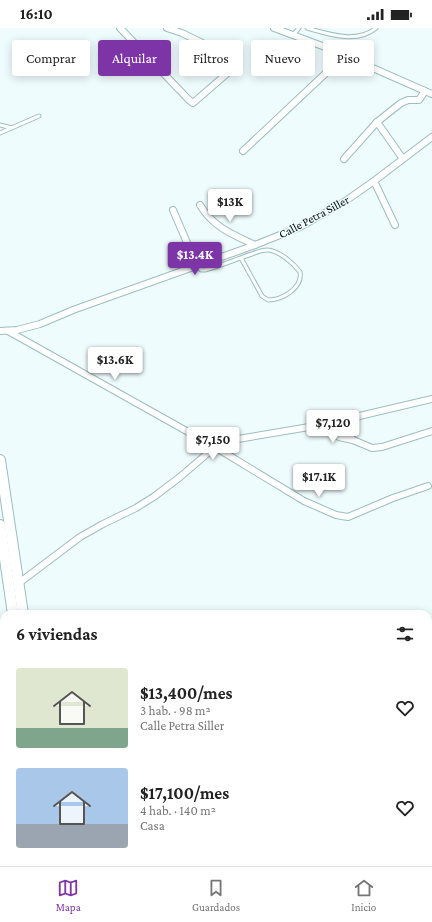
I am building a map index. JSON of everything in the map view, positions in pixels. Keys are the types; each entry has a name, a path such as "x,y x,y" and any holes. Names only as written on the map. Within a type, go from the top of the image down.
{"main road":[{"path":"0,460 4,512 19,583 17,610"},
{"path":"0,525 17,610"}],"street":[{"path":"120,28 191,102 196,102 238,64 238,60 182,33 167,28"},
{"path":"274,28 323,47"},
{"path":"374,69 432,94"},
{"path":"243,150 323,76"},
{"path":"344,159 377,122 403,101 419,100 425,91"},
{"path":"377,122 403,160"},
{"name":"Calle Petra Siller","path":"3,331 22,329 40,324 73,310 197,266 300,227 331,210 374,181 432,137"},
{"path":"374,181 395,224"},
{"path":"200,205 206,215 222,229 254,245"},
{"path":"173,210 197,266"},
{"path":"3,331 215,447 304,501 328,512 342,517 353,515 393,498 428,486"},
{"path":"19,583 86,533 136,508 155,496 180,478 215,447 238,439 321,425 432,400"},
{"path":"334,422 337,428 353,440"},
{"path":"321,425 339,437 353,440 372,448 377,448 432,432"}],"lane":[{"path":"293,35 298,28"},
{"path":"307,28 336,36 363,36 376,28"},
{"path":"0,133 39,116"},
{"path":"0,125 12,128"},
{"path":"197,266 201,270 205,270 241,258 266,250 282,256 297,268 301,274 300,280 296,287 287,294 268,300 262,296 241,258"}]}
